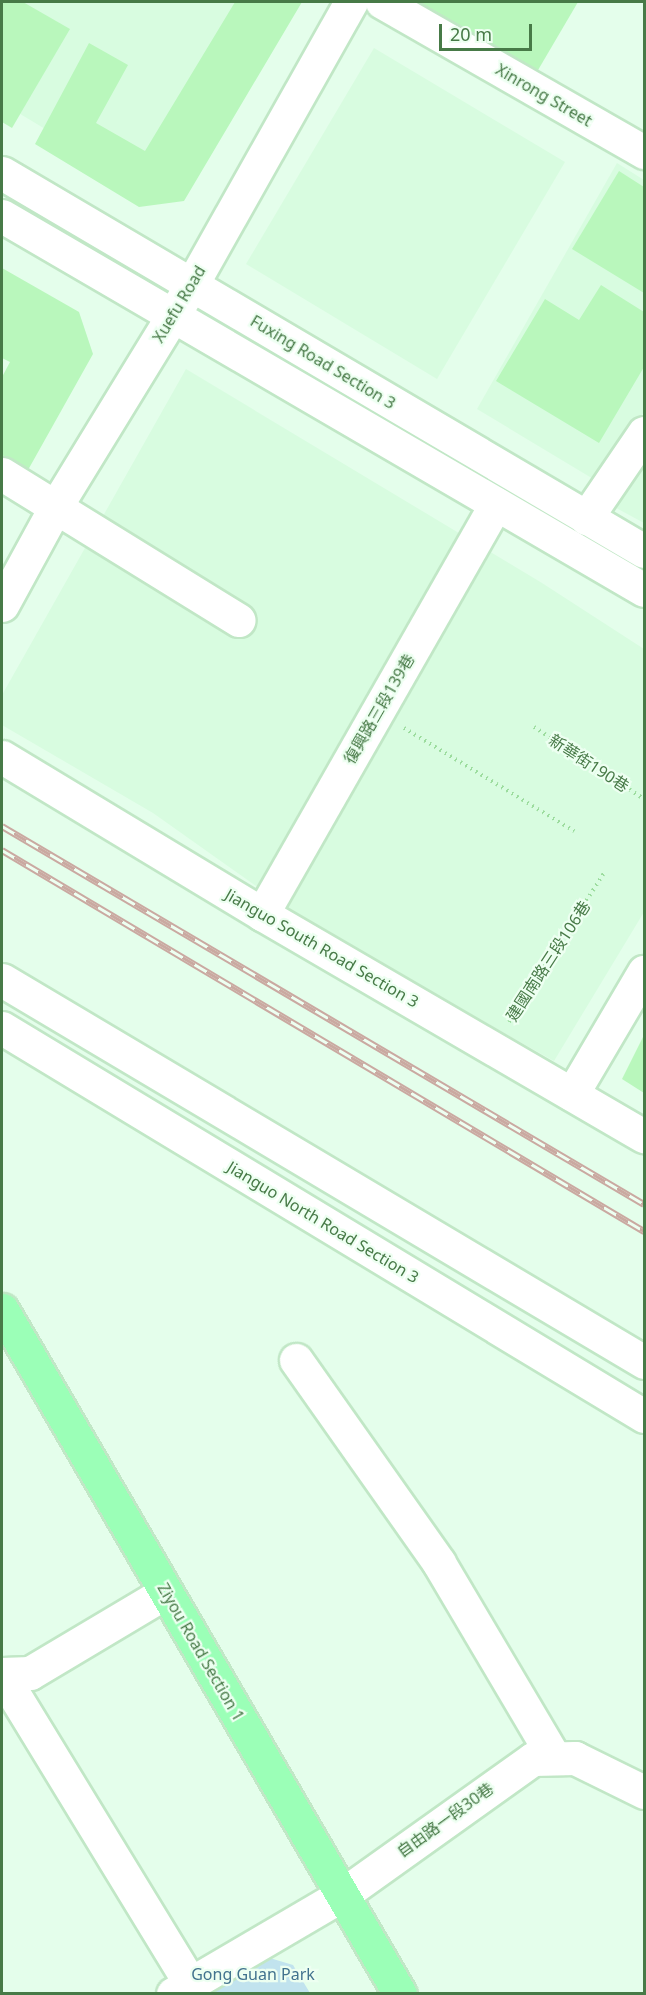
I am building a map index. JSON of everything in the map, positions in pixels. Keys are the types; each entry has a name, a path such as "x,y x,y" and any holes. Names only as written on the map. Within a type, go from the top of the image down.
{"main road":[{"name":"Ziyou Road Section 1","path":"2,1310 400,1994"}],"street":[{"name":"Xuefu Road","path":"2,605 56,506 192,284 351,2"},
{"name":"Xinrong Street","path":"382,2 645,152"},
{"name":"Fuxing Road Section 3","path":"2,173 645,551"},
{"path":"2,216 645,590"},
{"path":"586,518 645,433"},
{"path":"2,474 238,620"},
{"name":"復興路三段139巷","path":"262,914 496,504"},
{"name":"Jianguo South Road Section 3","path":"2,757 262,914 645,1136"},
{"path":"572,1094 645,972"},
{"path":"2,980 645,1362"},
{"name":"Jianguo North Road Section 3","path":"2,1028 645,1416"},
{"path":"297,1360 439,1563 553,1756 575,1758 645,1792"},
{"path":"166,1592 30,1673 2,1674 182,1988"},
{"name":"自由路一段30巷","path":"182,1988 342,1895 509,1773 533,1759 553,1756"}],"path":[{"path":"378,712 574,831"},
{"name":"新華街190巷","path":"534,727 645,799"},
{"name":"建國南路三段106巷","path":"492,1048 604,873"}],"shaded area":[{"path":"2,2 287,2 185,180 133,182 2,103"},
{"path":"374,48 565,162 437,379 246,264"},
{"path":"617,163 644,180 644,412 595,480 477,409"},
{"path":"186,369 542,583 644,649 644,912 554,1061 311,925 153,813 2,725 2,695"},
{"path":"644,455 644,523 607,503"}],"green space":[{"name":"Gong Guan Park","path":"250,1952 293,1965 310,1993 178,1994"}],"building":[{"path":"2,2 23,2 70,29 12,128 2,122"},
{"path":"235,2 302,2 184,201 139,207 35,144 89,43 128,65 96,123 145,151"},
{"path":"419,2 578,2 531,82 412,14"},
{"path":"619,171 644,187 644,293 572,249"},
{"path":"2,268 79,312 93,354 28,470 2,455 2,377 10,362 2,358"},
{"path":"601,285 644,312 644,367 599,443 496,381 545,299 579,320"},
{"path":"644,1035 644,1093 622,1079"}],"railway":[{"path":"2,826 644,1204"},
{"path":"2,850 644,1231"}]}
